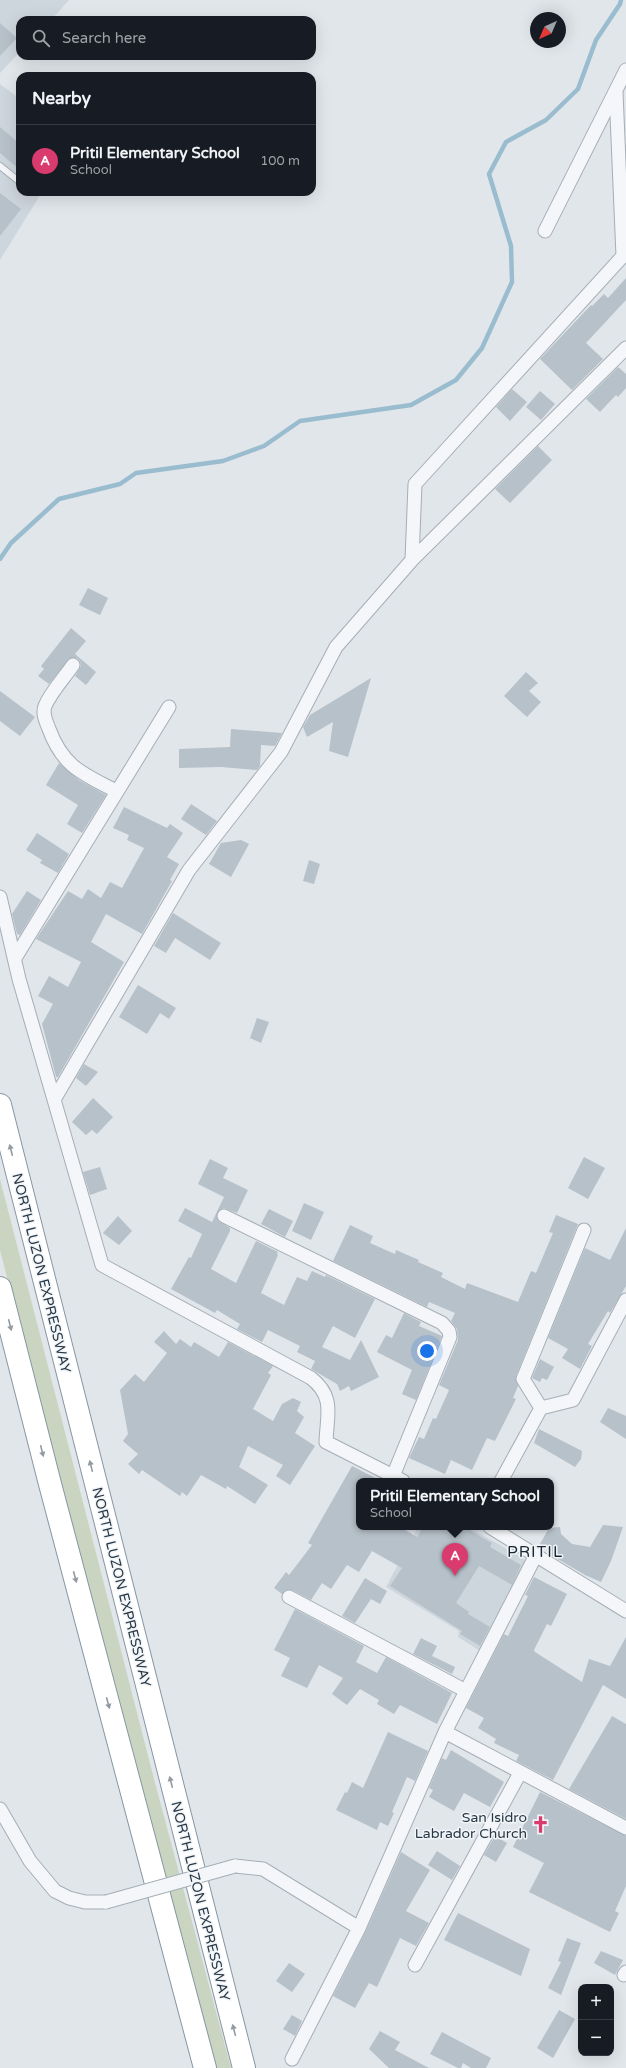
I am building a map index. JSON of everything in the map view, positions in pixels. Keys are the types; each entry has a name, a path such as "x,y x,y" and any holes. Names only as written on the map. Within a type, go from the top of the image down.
{"highway":[{"name":"NORTH LUZON EXPRESSWAY","path":"0,1105 244,2068"},
{"path":"0,1288 54,1500 205,2068"}],"street":[{"path":"545,231 626,70"},
{"path":"412,560 415,484 623,256 616,92"},
{"path":"55,1098 189,870 280,752 336,647 412,560 626,348"},
{"path":"73,665 45,706 43,715 53,742 63,758 81,773 116,791"},
{"path":"15,958 116,791 169,707"},
{"path":"0,897 15,958 102,1265 311,1378 322,1387 328,1399 326,1442 398,1478 450,1337 449,1331 442,1323 224,1216"},
{"path":"541,1408 523,1379 584,1230"},
{"path":"503,1478 541,1408 573,1400 626,1300"},
{"path":"495,1530 626,1611"},
{"path":"292,2058 359,1928 445,1732 536,1555"},
{"path":"289,1597 466,1691"},
{"path":"445,1732 626,1828"},
{"path":"415,1965 520,1773"},
{"path":"1,1812 30,1861 55,1891 69,1898 85,1902 106,1902 235,1866 263,1869 359,1928"}],"lane":[{"path":"0,166 16,179"}],"shaded area":[{"path":"0,0 69,0 55,16 16,16 16,56 0,73"},
{"path":"0,84 16,96 16,196 40,196 0,260"},
{"path":"416,1530 474,1530 527,1561 480,1651 458,1637 459,1631 386,1587"}],"green space":[{"path":"0,1179 153,1775 231,2068 212,2068 0,1250"}],"building":[{"path":"0,23 16,37 16,39 0,56"},
{"path":"0,127 16,141 16,167 0,153"},
{"path":"0,193 21,209 0,236"},
{"path":"626,278 626,300 586,343 603,359 572,390 540,359 591,305 592,306 604,294 608,298"},
{"path":"618,367 626,374 626,388 618,397 616,395 600,412 586,399"},
{"path":"512,389 527,402 510,421 496,407"},
{"path":"540,391 555,404 541,420 526,407"},
{"path":"538,446 552,460 510,503 495,489"},
{"path":"88,588 108,598 100,615 79,605"},
{"path":"71,628 86,641 75,654 96,672 86,685 75,676 81,666 80,661 77,658 70,658 49,684 38,676 44,669 41,666"},
{"path":"526,672 538,683 529,691 541,702 527,717 504,696"},
{"path":"371,678 348,757 329,751 333,722 307,737 303,727 310,715"},
{"path":"0,691 35,717 20,736 0,721"},
{"path":"231,729 282,733 275,746 261,745 260,766 257,770 221,767 179,768 179,749 230,747"},
{"path":"59,763 79,780 106,795 82,833 67,824 78,805 46,785"},
{"path":"191,804 217,821 206,835 181,819"},
{"path":"124,807 167,828 170,824 183,833 167,857 179,864 170,880 172,881 142,934 106,914 91,942 124,962 58,1077 56,1077 42,1024 53,1004 38,996 49,976 68,987 81,962 36,939 68,891 82,899 88,889 101,898 110,882 122,888 144,848 127,840 129,835 113,828"},
{"path":"37,833 69,854 58,873 40,863 42,860 26,850"},
{"path":"241,840 249,844 231,877 209,864 221,843"},
{"path":"309,860 320,864 314,884 303,881"},
{"path":"27,891 41,900 20,935 17,934 12,914"},
{"path":"173,913 221,943 210,960 175,938 166,953 154,946"},
{"path":"138,985 176,1008 169,1019 160,1013 147,1034 119,1017"},
{"path":"257,1018 269,1022 261,1043 250,1038"},
{"path":"84,1064 98,1072 86,1086 76,1078"},
{"path":"93,1098 113,1117 97,1134 92,1130 86,1135 72,1122"},
{"path":"584,1157 605,1168 588,1199 568,1188"},
{"path":"210,1159 228,1168 223,1178 248,1190 237,1213 224,1208 217,1213 218,1221 230,1228 230,1231 211,1269 236,1283 256,1241 278,1252 261,1293 284,1305 297,1277 307,1281 312,1271 325,1277 326,1275 375,1299 355,1338 333,1326 322,1347 350,1360 361,1340 379,1377 351,1391 349,1386 340,1391 337,1384 311,1369 315,1361 297,1352 300,1346 268,1330 262,1342 237,1329 240,1324 217,1310 215,1313 171,1289 189,1257 191,1258 202,1234 178,1221 185,1208 212,1222 224,1197 198,1184"},
{"path":"100,1167 107,1189 90,1195 83,1172"},
{"path":"304,1203 324,1212 311,1240 292,1231"},
{"path":"269,1209 293,1221 285,1237 261,1224"},
{"path":"556,1215 578,1224 516,1376 518,1386 513,1398 516,1399 495,1441 487,1438 472,1470 451,1460 445,1474 409,1458 419,1437 424,1439 433,1418 436,1419 449,1390 439,1385 458,1340 457,1329 451,1321 455,1313 429,1302 427,1307 333,1261 350,1225 373,1236 370,1243 395,1254 396,1250 419,1260 418,1262 443,1273 441,1277 465,1289 467,1283 518,1302 531,1271 536,1273 553,1233 549,1232"},
{"path":"118,1216 132,1231 119,1245 103,1233"},
{"path":"626,1228 626,1286 610,1313 608,1311 588,1344 592,1346 580,1369 562,1358 568,1349 548,1338 585,1248 610,1260"},
{"path":"404,1313 421,1322 419,1326 442,1336 416,1400 402,1394 412,1370 377,1352 386,1335 392,1338"},
{"path":"164,1331 176,1344 180,1339 191,1347 194,1342 219,1357 228,1342 273,1366 268,1373 271,1375 253,1409 273,1421 282,1404 293,1398 301,1402 297,1411 304,1417 295,1433 315,1446 290,1485 276,1476 283,1465 248,1446 239,1467 268,1485 255,1504 227,1486 226,1489 201,1475 187,1496 182,1492 180,1496 142,1470 139,1474 128,1464 138,1454 123,1441 128,1434 120,1390 135,1374 144,1382 167,1353 154,1342"},
{"path":"540,1359 554,1367 547,1380 542,1378 540,1382 532,1378"},
{"path":"608,1408 626,1416 626,1439 600,1422"},
{"path":"539,1429 582,1451 581,1459 575,1467 534,1443"},
{"path":"352,1466 375,1478 356,1478 356,1530 405,1530 417,1537 421,1530 469,1530 492,1543 490,1547 521,1565 512,1585 479,1566 456,1603 469,1612 468,1614 490,1627 480,1646 460,1634 462,1631 390,1586 402,1568 372,1551 359,1572 347,1565 331,1589 322,1583 311,1600 292,1590 285,1590 282,1594 274,1588 286,1572 289,1575 312,1545 308,1543"},
{"path":"603,1525 623,1527 611,1561 601,1582 585,1575 551,1555 552,1551 540,1544 548,1530 554,1530 554,1528 560,1527 561,1534 572,1544 590,1547"},
{"path":"534,1577 567,1594 551,1626 547,1624 534,1650 535,1652 582,1682 589,1659 610,1666 626,1637 626,1699 603,1685 553,1780 516,1761 519,1755 494,1743 496,1739 478,1728 484,1718 466,1708 504,1634 508,1636 528,1596 525,1595"},
{"path":"365,1578 387,1591 380,1604 371,1599 355,1623 342,1616"},
{"path":"295,1609 364,1646 356,1662 377,1673 386,1657 452,1693 437,1724 400,1705 394,1714 377,1704 379,1700 360,1689 347,1705 332,1694 343,1678 319,1665 307,1688 281,1676 290,1658 274,1650"},
{"path":"421,1638 437,1646 432,1656 455,1667 452,1674 413,1654"},
{"path":"612,1716 626,1724 626,1819 569,1789"},
{"path":"388,1732 428,1751 415,1781 407,1777 392,1812 394,1813 388,1826 380,1822 377,1830 336,1810 352,1782 363,1788"},
{"path":"451,1750 504,1782 490,1807 464,1793 454,1811 429,1797 433,1790 429,1788 442,1758 446,1760"},
{"path":"540,1792 626,1836 626,1886 615,1911 619,1913 610,1932 529,1892 544,1863 513,1847"},
{"path":"495,1836 507,1843 496,1862 484,1855"},
{"path":"437,1851 460,1866 452,1880 428,1865"},
{"path":"401,1852 430,1870 406,1911 429,1923 416,1946 400,1938 377,1987 369,1983 355,2008 333,1996 366,1931"},
{"path":"458,1913 530,1949 521,1976 444,1940"},
{"path":"567,1938 581,1943 561,1995 548,1988 561,1962 558,1961"},
{"path":"601,1951 623,1960 615,1975 594,1963"},
{"path":"289,1963 305,1974 292,1992 276,1981"},
{"path":"559,2010 575,2019 553,2058 537,2048"},
{"path":"292,2015 302,2021 295,2036 283,2029"},
{"path":"380,2031 400,2042 395,2050 429,2068 389,2068 369,2049"},
{"path":"442,2032 491,2058 486,2068 471,2068 463,2063 461,2068 458,2068 430,2054"}],"waterway":[{"path":"0,559 11,543 59,499 120,484 136,473 223,461 264,446 300,421 411,405 456,380 482,348 512,282 511,246 489,174 506,142 546,120 578,89 596,40 620,4 621,0"}],"place":[{"name":"Pritil Elementary School","path":"455,1576"},
{"name":"San Isidro Labrador Church","path":"540,1825"}],"district":[{"name":"PRITIL","path":"535,1551"}]}
